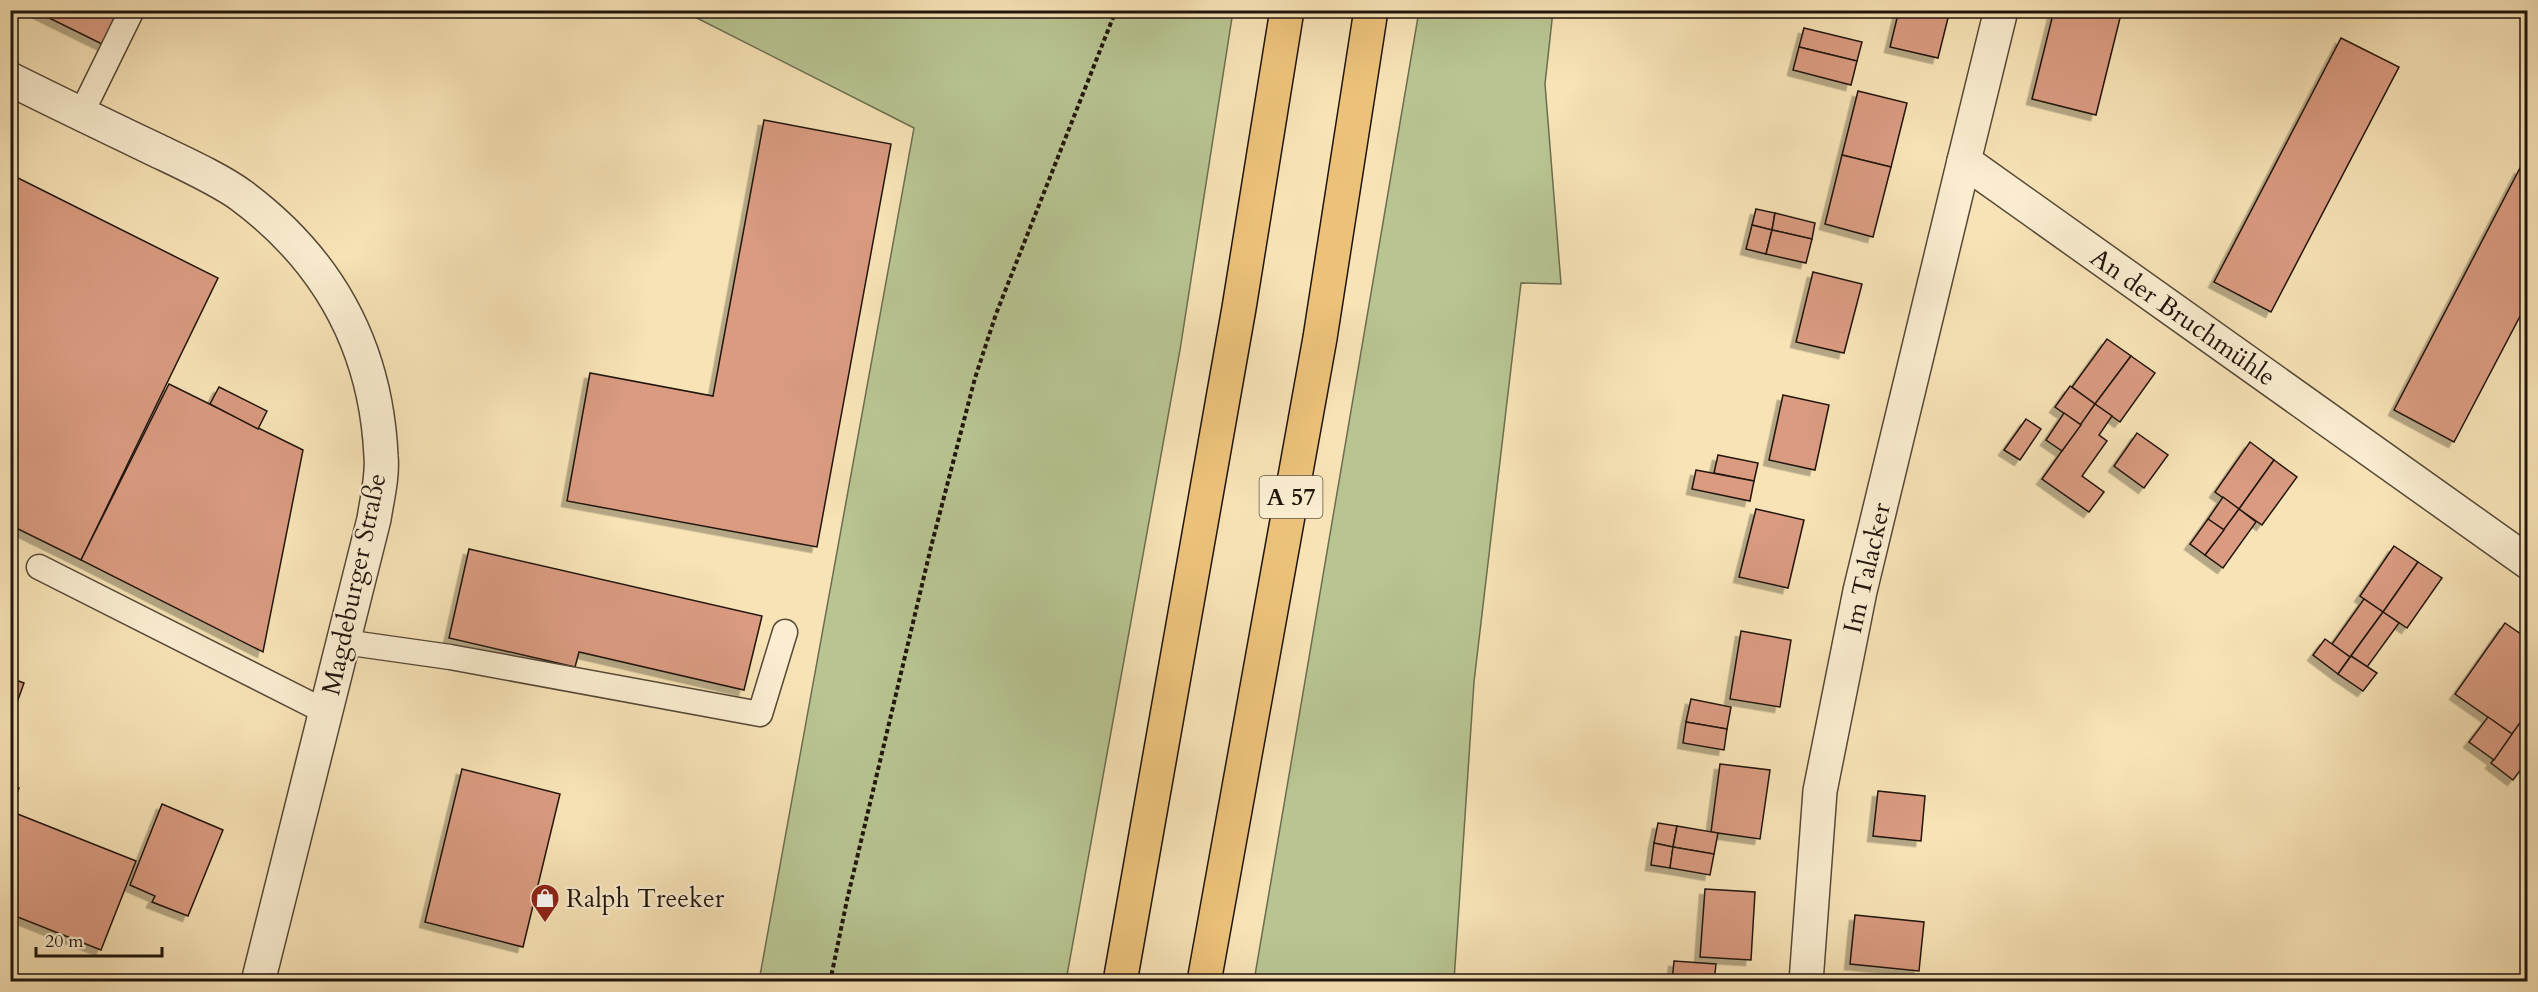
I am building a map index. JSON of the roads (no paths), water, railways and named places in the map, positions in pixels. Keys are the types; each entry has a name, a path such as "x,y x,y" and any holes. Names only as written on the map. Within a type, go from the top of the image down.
{"highway":[{"path":"1120,981 1239,308 1287,10"},
{"name":"A 57","path":"1204,981 1320,338 1371,10"}],"street":[{"path":"1964,161 2001,10"},
{"name":"Magdeburger Straße","path":"10,79 241,195 284,233 322,275 354,329 374,394 382,458 374,519 258,981"},
{"name":"An der Bruchmühle","path":"1964,161 2528,562"},
{"name":"Im Talacker","path":"1806,981 1823,779 1860,591 1964,161"}],"lane":[{"path":"81,114 132,10"},
{"path":"39,567 326,712"},
{"path":"344,642 450,657 760,714 785,632"}],"place":[{"name":"Ralph Treeker","path":"545,924"}]}
